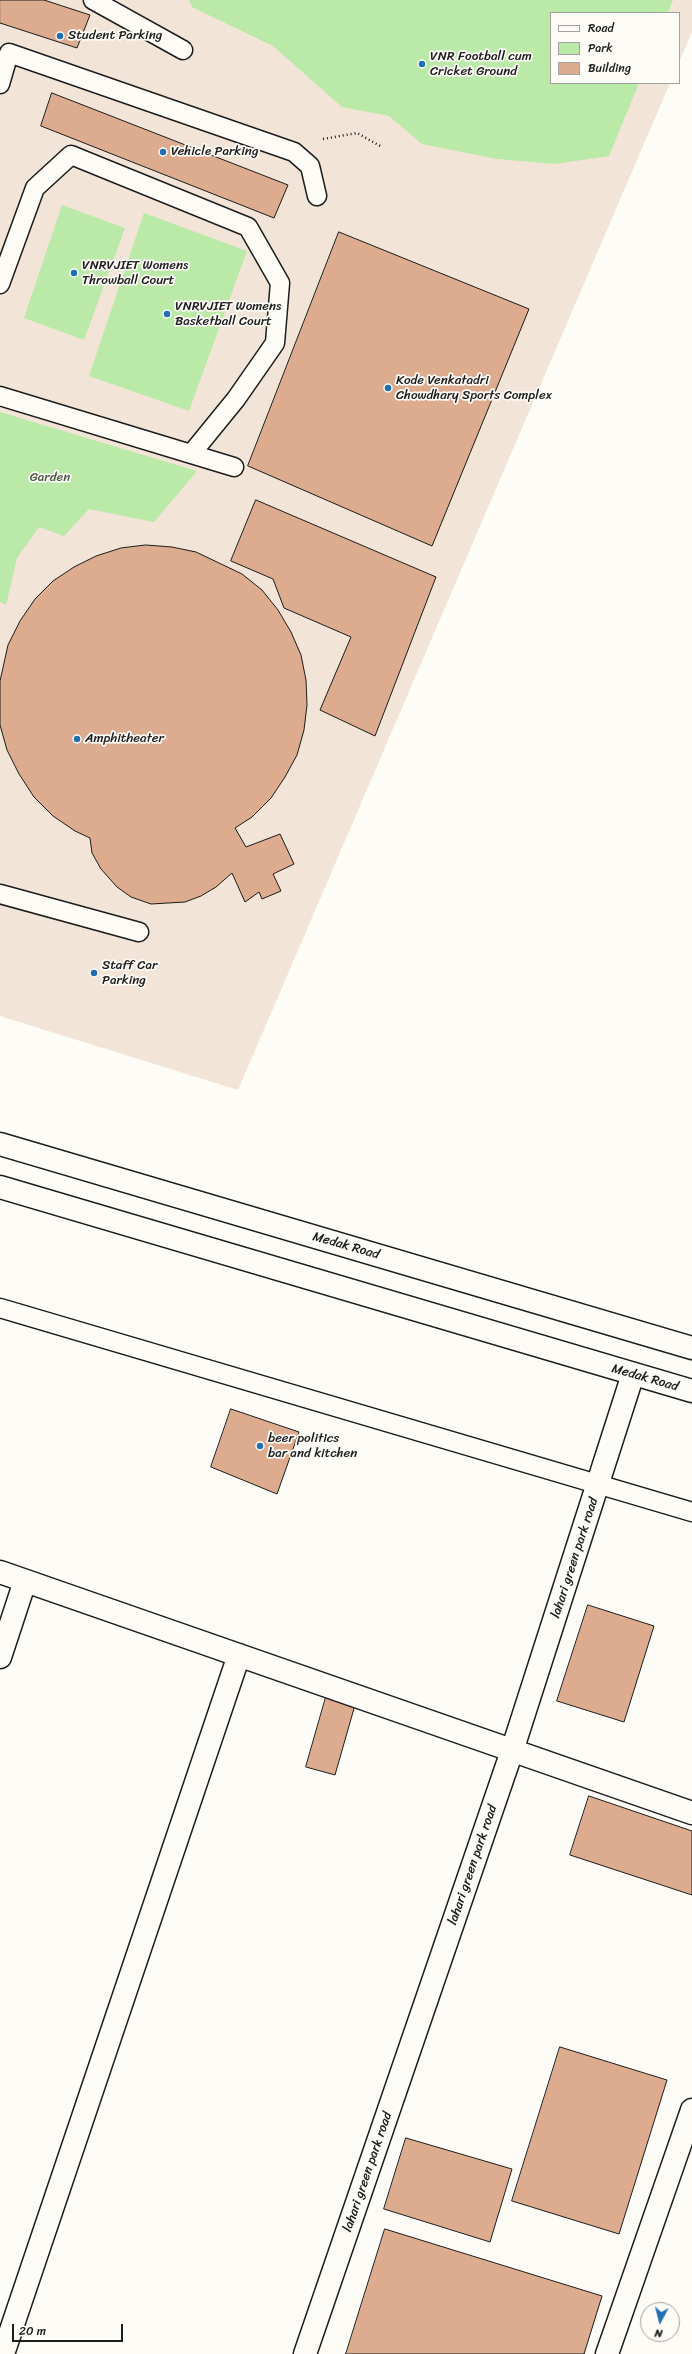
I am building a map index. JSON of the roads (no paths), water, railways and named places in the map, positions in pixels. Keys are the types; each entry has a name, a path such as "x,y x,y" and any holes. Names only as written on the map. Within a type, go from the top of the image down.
{"street":[{"name":"Medak Road","path":"0,1144 692,1348"},
{"name":"Medak Road","path":"0,1187 692,1391"},
{"name":"lahari green park road","path":"305,2354 512,1750 599,1484 633,1374"},
{"path":"0,1572 692,1813"},
{"path":"0,1657 25,1581"},
{"path":"3,2354 239,1655"},
{"path":"607,2354 692,2110"}],"lane":[{"path":"94,0 183,50"},
{"path":"0,84 4,52 294,152 310,166 317,196"},
{"path":"0,284 35,188 72,155 248,227 280,283 275,343 236,400 192,453"},
{"path":"0,396 192,453 234,467"},
{"path":"0,894 139,932"},
{"path":"0,1308 692,1512"}],"place":[{"name":"Student Parking","path":"60,36"},
{"name":"VNR Football cum Cricket Ground","path":"422,64"},
{"name":"Vehicle Parking","path":"163,152"},
{"name":"VNRVJIET Womens Throwball Court","path":"74,273"},
{"name":"VNRVJIET Womens Basketball Court","path":"167,314"},
{"name":"Kode Venkatadri Chowdhary Sports Complex","path":"388,388"},
{"name":"Amphitheater","path":"77,739"},
{"name":"Staff Car Parking","path":"94,973"},
{"name":"beer politics bar and kitchen","path":"260,1446"}],"park label":[{"name":"Garden","path":"50,478"}]}
